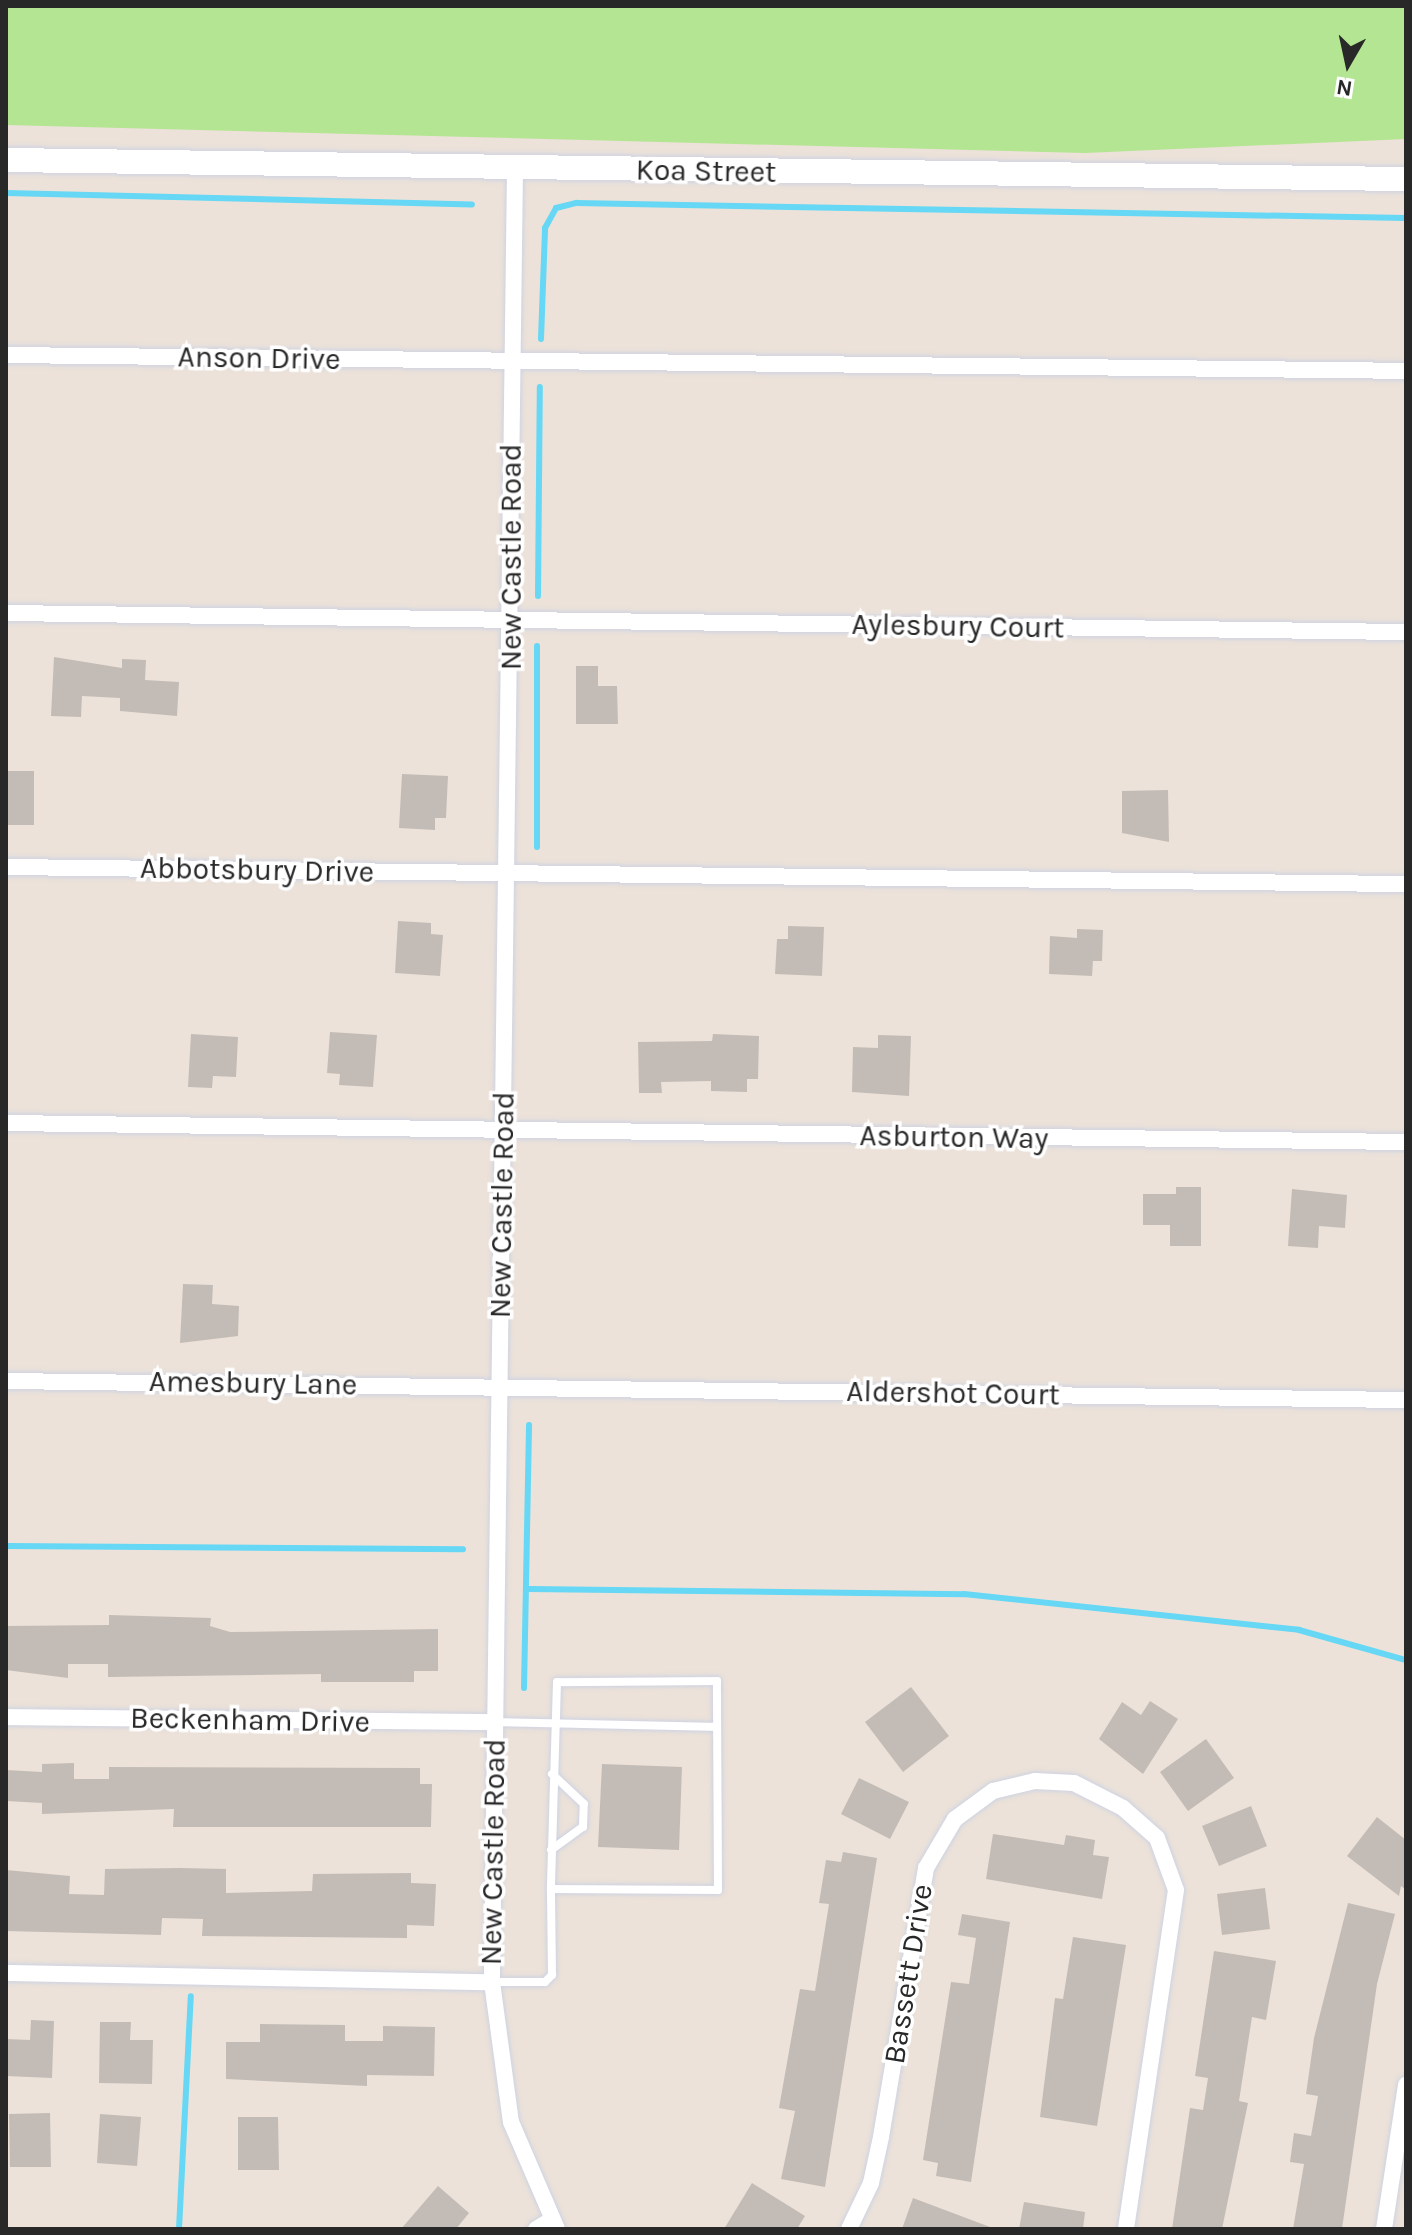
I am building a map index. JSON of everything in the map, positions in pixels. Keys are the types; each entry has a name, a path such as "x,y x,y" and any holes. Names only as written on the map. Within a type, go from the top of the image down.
{"main road":[{"name":"Koa Street","path":"6,160 1406,179"}],"street":[{"name":"New Castle Road","path":"515,169 492,1982 511,2122 554,2224"},
{"name":"Anson Drive","path":"6,355 512,362"},
{"path":"512,362 1406,371"},
{"path":"6,613 510,619"},
{"name":"Aylesbury Court","path":"510,619 1406,632"},
{"name":"Abbotsbury Drive","path":"6,867 507,875"},
{"path":"507,875 1406,884"},
{"path":"6,1123 502,1132"},
{"name":"Asburton Way","path":"502,1132 1406,1142"},
{"name":"Amesbury Lane","path":"6,1381 500,1387"},
{"name":"Aldershot Court","path":"500,1387 1406,1400"},
{"name":"Beckenham Drive","path":"6,1717 495,1722"},
{"name":"Bassett Drive","path":"849,2229 871,2183 881,2137 926,1868 955,1819 993,1791 1035,1781 1074,1783 1123,1808 1157,1838 1176,1890 1126,2229"},
{"path":"6,1973 492,1982"},
{"path":"1384,2229 1406,2085"},
{"path":"536,2229 554,2224"}],"lane":[{"path":"492,1982 545,1982 552,1975 551,1889 551,1850 552,1774 557,1682 717,1681 718,1890 551,1889"},
{"path":"495,1722 717,1727"},
{"path":"551,1850 583,1827 584,1804 552,1774"}],"green space":[{"path":"6,6 1406,6 1406,139 1085,153 6,125"}],"building":[{"path":"54,657 122,668 122,659 146,660 145,680 179,682 177,716 120,711 120,698 82,696 81,717 51,716"},
{"path":"576,666 598,666 598,686 617,686 618,724 576,724"},
{"path":"6,771 34,771 34,825 6,825"},
{"path":"402,774 448,776 446,818 435,818 435,830 399,828"},
{"path":"1168,790 1169,842 1122,833 1122,791"},
{"path":"398,921 431,923 431,934 443,935 440,976 395,973"},
{"path":"788,926 824,927 822,976 775,974 777,939 788,939"},
{"path":"1077,929 1103,930 1102,961 1093,961 1092,976 1049,974 1050,936 1077,938"},
{"path":"330,1032 377,1035 373,1087 339,1085 340,1074 327,1073"},
{"path":"191,1034 238,1037 236,1077 213,1076 212,1088 188,1087"},
{"path":"713,1034 759,1036 758,1079 747,1079 747,1092 711,1091 711,1081 661,1082 662,1093 639,1093 638,1042 712,1041"},
{"path":"878,1035 911,1036 909,1096 852,1092 853,1047 878,1048"},
{"path":"1176,1187 1201,1187 1201,1246 1170,1246 1170,1225 1143,1225 1143,1194 1176,1194"},
{"path":"1292,1189 1347,1195 1345,1228 1319,1226 1318,1248 1288,1246"},
{"path":"183,1284 213,1285 212,1304 239,1306 238,1336 180,1343"},
{"path":"109,1615 211,1618 210,1626 230,1632 438,1629 438,1671 414,1671 414,1682 321,1682 321,1674 108,1677 108,1664 68,1664 68,1678 6,1670 6,1626 109,1625"},
{"path":"911,1687 949,1736 903,1772 865,1722"},
{"path":"1150,1701 1178,1719 1143,1774 1099,1739 1122,1702 1141,1715"},
{"path":"1206,1739 1234,1778 1188,1811 1160,1772"},
{"path":"74,1763 74,1779 109,1779 109,1767 420,1768 420,1784 432,1784 431,1827 173,1827 174,1809 42,1814 42,1803 6,1801 6,1770 42,1772 42,1764"},
{"path":"602,1764 682,1767 679,1850 598,1847"},
{"path":"859,1778 909,1802 890,1839 841,1814"},
{"path":"1251,1806 1267,1846 1219,1866 1202,1826"},
{"path":"1377,1817 1406,1840 1406,1890 1401,1886 1399,1896 1347,1856"},
{"path":"993,1834 1064,1845 1066,1835 1095,1840 1093,1855 1109,1857 1102,1899 986,1879"},
{"path":"843,1852 877,1858 825,2187 781,2179 795,2111 779,2108 800,1989 815,1991 829,1904 819,1903 826,1860 841,1862"},
{"path":"105,1869 226,1869 226,1893 312,1891 313,1874 411,1873 411,1883 436,1884 434,1926 407,1925 407,1938 202,1936 203,1919 162,1918 161,1935 6,1931 6,1870 70,1876 69,1894 104,1895"},
{"path":"1265,1888 1270,1929 1222,1935 1217,1894"},
{"path":"1348,1903 1395,1914 1377,1984 1342,2229 1293,2229 1304,2164 1290,2162 1294,2133 1311,2136 1318,2096 1306,2094 1314,2038"},
{"path":"962,1914 1010,1922 971,2182 936,2176 938,2163 923,2160 951,1982 969,1984 976,1938 958,1935"},
{"path":"1073,1937 1126,1945 1097,2126 1040,2117 1055,1998 1063,1999"},
{"path":"1214,1951 1276,1961 1266,2020 1252,2017 1239,2101 1248,2103 1222,2229 1172,2229 1190,2108 1203,2110 1208,2078 1195,2076"},
{"path":"31,2020 54,2021 52,2078 6,2076 6,2039 30,2040"},
{"path":"100,2022 131,2022 130,2040 153,2040 152,2084 99,2083"},
{"path":"260,2024 345,2025 345,2041 383,2041 383,2026 435,2027 434,2076 367,2075 367,2086 226,2079 226,2042 260,2042"},
{"path":"50,2113 51,2167 10,2167 9,2114"},
{"path":"100,2114 141,2117 137,2166 97,2163"},
{"path":"238,2117 278,2117 279,2170 238,2170"},
{"path":"752,2183 805,2216 797,2229 724,2229"},
{"path":"438,2186 469,2213 456,2229 401,2229"},
{"path":"913,2198 990,2227 990,2229 902,2229"},
{"path":"1024,2202 1085,2212 1083,2229 1019,2229"}],"waterway":[{"path":"6,193 472,204"},
{"path":"541,339 545,228 556,208 576,203 1406,218"},
{"path":"538,596 540,387"},
{"path":"537,646 537,847"},
{"path":"524,1688 529,1425"},
{"path":"6,1546 463,1549"},
{"path":"529,1589 964,1594 1299,1630 1406,1660"},
{"path":"179,2229 191,1996"}]}
